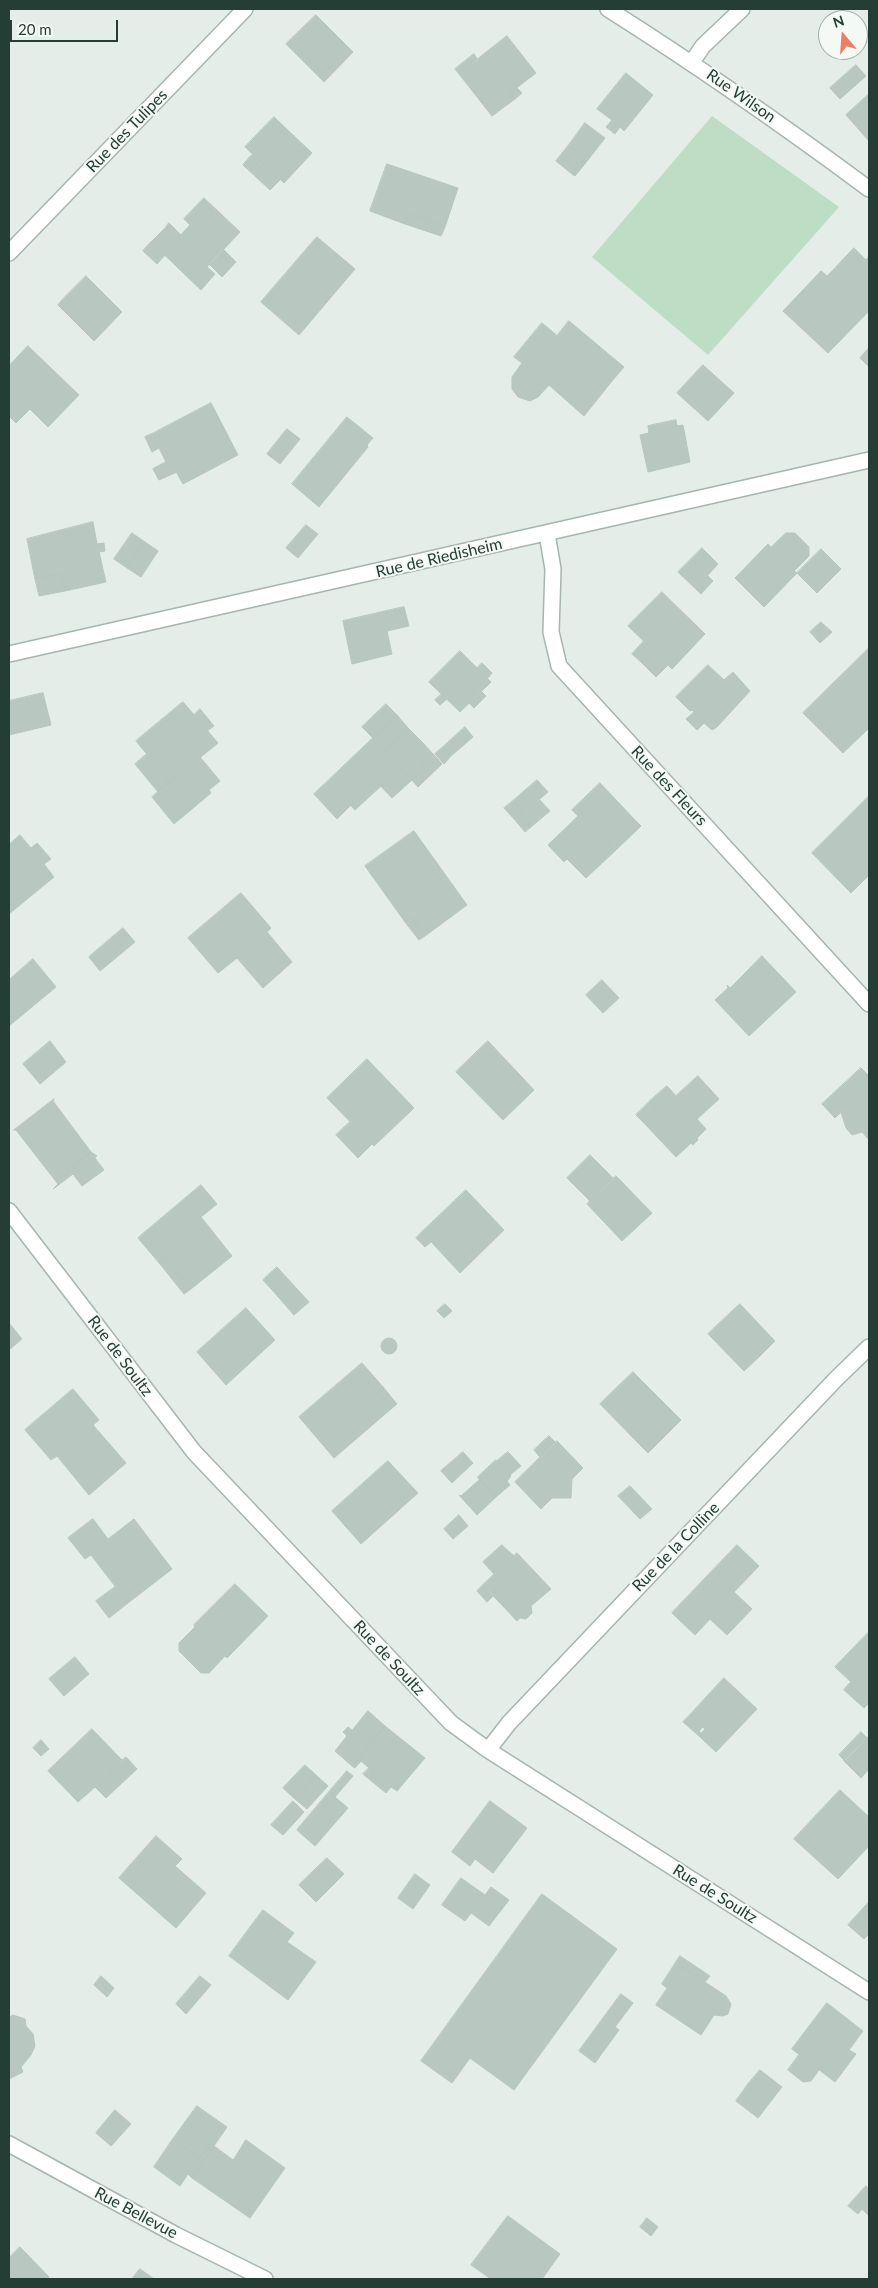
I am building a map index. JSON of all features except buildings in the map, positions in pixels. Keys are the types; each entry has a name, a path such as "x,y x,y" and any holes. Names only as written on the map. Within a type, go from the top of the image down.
{"street":[{"name":"Rue des Tulipes","path":"9,253 245,9"},
{"name":"Rue Wilson","path":"608,9 692,62 777,121 869,189"},
{"path":"692,62 703,46 742,9"},
{"name":"Rue de Riedisheim","path":"9,654 869,460"},
{"name":"Rue des Fleurs","path":"547,534 553,569 551,632 560,666 869,1004"},
{"name":"Rue de Soultz","path":"9,1211 194,1452 451,1724 488,1750 869,1992"},
{"name":"Rue de la Colline","path":"488,1750 523,1708 836,1379 869,1347"},
{"name":"Rue Bellevue","path":"9,2144 176,2235 264,2279"}],"green space":[{"path":"712,116 839,207 708,355 592,257"}]}
